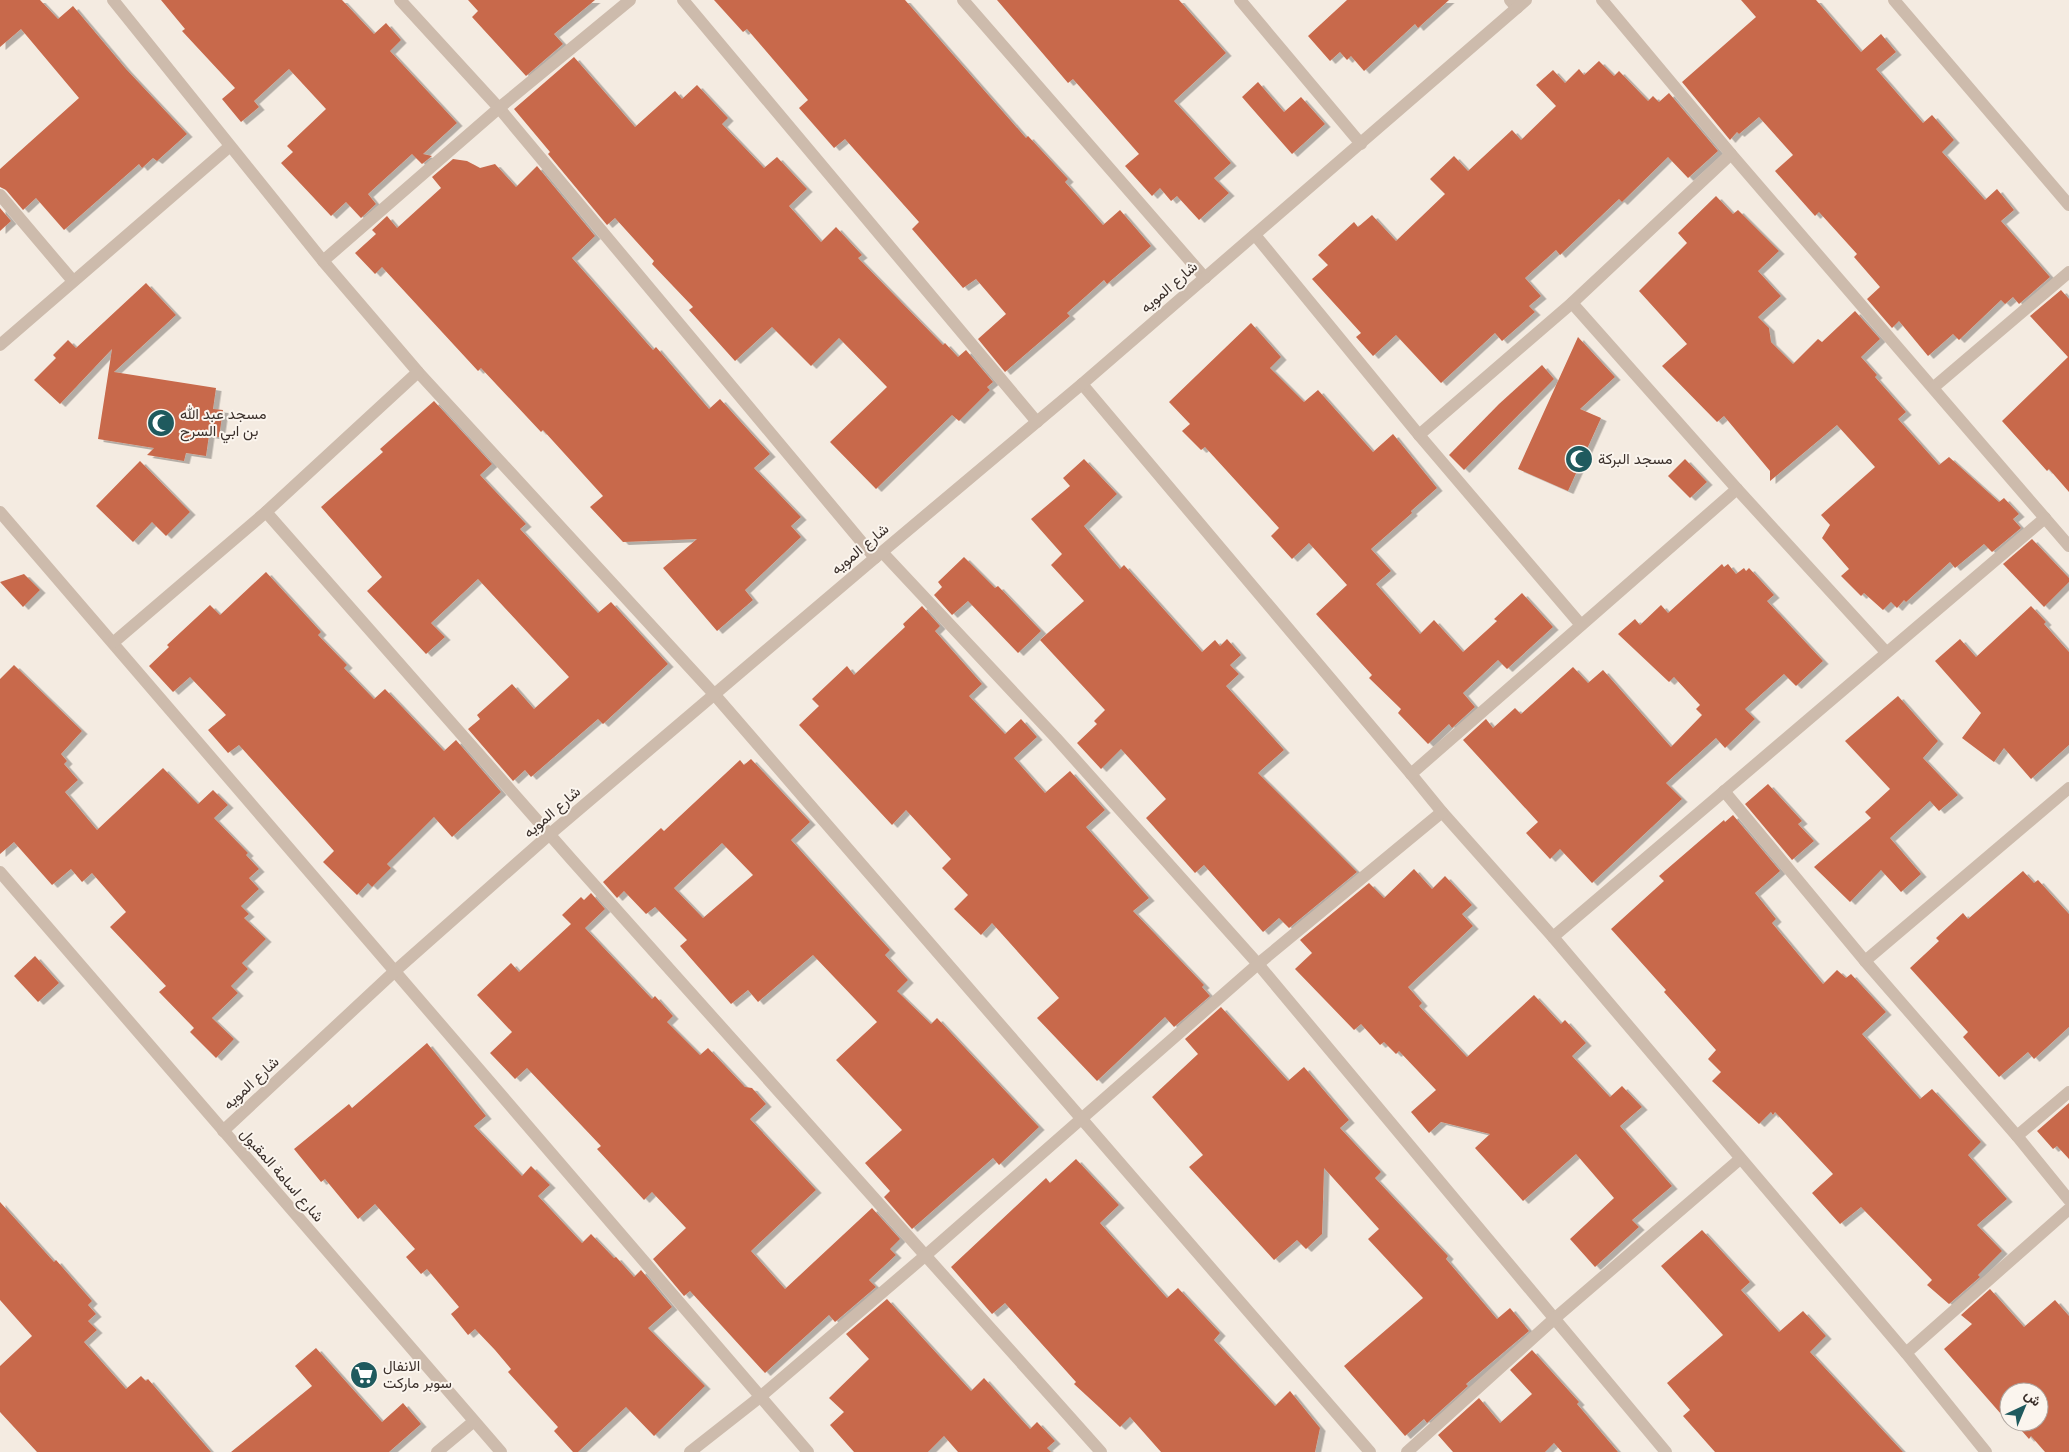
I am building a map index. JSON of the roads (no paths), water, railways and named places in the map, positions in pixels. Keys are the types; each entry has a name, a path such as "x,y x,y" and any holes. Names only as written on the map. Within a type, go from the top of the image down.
{"street":[{"path":"113,0 323,261 418,372 714,694 1370,1452"},
{"path":"400,0 499,108 878,555 1056,738 1258,964 1666,1452"},
{"path":"323,261 499,108 630,0"},
{"path":"683,0 1037,422"},
{"path":"963,0 1205,278"},
{"path":"1240,0 1361,144"},
{"path":"1602,0 1731,154 1934,387 2069,546"},
{"path":"1894,0 2069,205"},
{"name":"شارع المويه","path":"223,1131 396,971 550,834 1082,384 1361,144 1518,3"},
{"path":"0,345 230,147"},
{"path":"1419,435 1572,303 1731,154"},
{"path":"0,195 74,281"},
{"path":"1255,235 1419,435 1581,625"},
{"path":"1934,387 2069,272"},
{"path":"1572,303 1736,489 1886,652"},
{"path":"114,642 266,512 418,372"},
{"path":"1082,384 1442,812 1553,937 1740,1160 1906,1353 1986,1452"},
{"path":"1411,774 1736,489"},
{"path":"0,512 114,642 808,1452"},
{"path":"266,512 550,834 1101,1452"},
{"path":"1553,937 2045,518"},
{"path":"1865,962 2069,788"},
{"path":"1724,791 1865,962 2017,1136 2069,1200"},
{"path":"690,1452 760,1397 926,1255 1258,964 1442,812"},
{"name":"شارع اسامة المقبول","path":"0,872 473,1422 501,1452"},
{"path":"2017,1136 2069,1092"},
{"path":"1407,1452 1554,1319 1740,1160"},
{"path":"1906,1353 2069,1209"},
{"path":"437,1452 473,1422"}],"place":[{"name":"مسجد عبد الله بن ابي السرح","path":"161,423"},
{"name":"مسجد البركة","path":"1579,459"},
{"name":"الانفال سوبر ماركت","path":"364,1375"}]}
